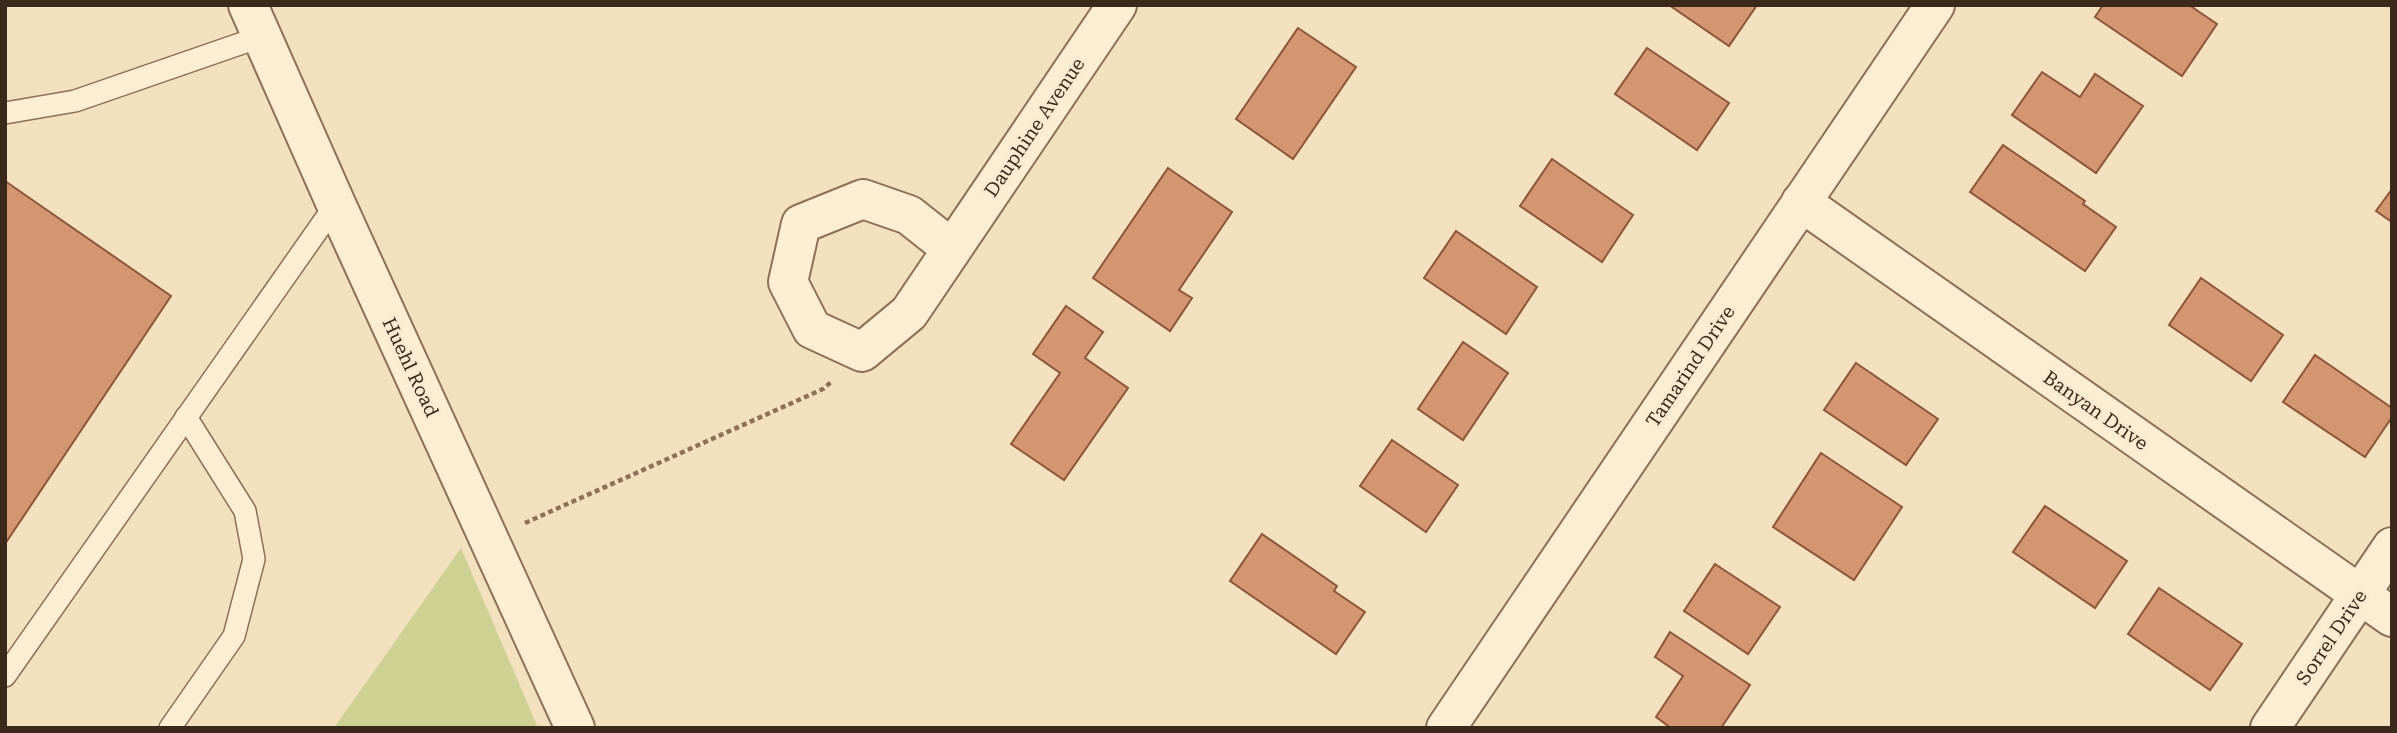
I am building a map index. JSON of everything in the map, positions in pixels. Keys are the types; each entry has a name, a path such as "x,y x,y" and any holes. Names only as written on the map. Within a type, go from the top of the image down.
{"street":[{"name":"Dauphine Avenue","path":"862,352 909,313 1117,5"},
{"name":"Tamarind Drive","path":"1446,728 1935,5"},
{"name":"Huehl Road","path":"254,21 575,728"},
{"path":"862,352 812,329 788,282 801,224 863,200 909,215 952,249"},
{"name":"Banyan Drive","path":"1801,202 2392,617"},
{"name":"Sorrel Drive","path":"2270,728 2392,547"}],"lane":[{"path":"5,113 75,101 254,21"},
{"path":"5,676 336,204"},
{"path":"170,728 234,636 254,559 245,511 186,417"}],"path":[{"path":"489,539 823,389 862,352"}],"green space":[{"path":"461,548 538,728 334,728"}],"building":[{"path":"1669,5 1757,5 1729,46"},
{"path":"2103,5 2189,5 2217,24 2182,76 2095,17"},
{"path":"1298,28 1356,67 1293,159 1236,119"},
{"path":"1647,48 1729,103 1697,150 1615,94"},
{"path":"2042,72 2080,97 2095,74 2143,106 2096,173 2012,115"},
{"path":"2003,145 2085,201 2083,204 2116,227 2085,271 1970,192"},
{"path":"1552,159 1633,215 1602,262 1520,206"},
{"path":"1168,168 1232,212 1179,290 1192,298 1170,331 1093,278"},
{"path":"5,181 171,296 5,544"},
{"path":"2392,189 2392,222 2376,211"},
{"path":"1456,231 1537,287 1506,334 1424,278"},
{"path":"2201,278 2283,335 2251,381 2169,325"},
{"path":"1066,306 1103,332 1085,358 1128,388 1064,480 1011,444 1060,373 1033,354"},
{"path":"1463,342 1508,373 1463,440 1418,409"},
{"path":"2315,355 2392,408 2392,417 2365,457 2283,402"},
{"path":"1856,363 1938,419 1906,465 1824,410"},
{"path":"1392,440 1458,485 1426,532 1360,486"},
{"path":"1821,453 1902,507 1854,580 1773,527"},
{"path":"2045,506 2127,561 2095,608 2013,552"},
{"path":"1262,534 1337,586 1334,591 1365,612 1336,654 1230,581"},
{"path":"1715,564 1780,607 1748,654 1684,611"},
{"path":"2159,588 2242,644 2210,690 2128,634"},
{"path":"1670,632 1750,685 1721,728 1671,728 1656,717 1683,676 1655,657"}]}
